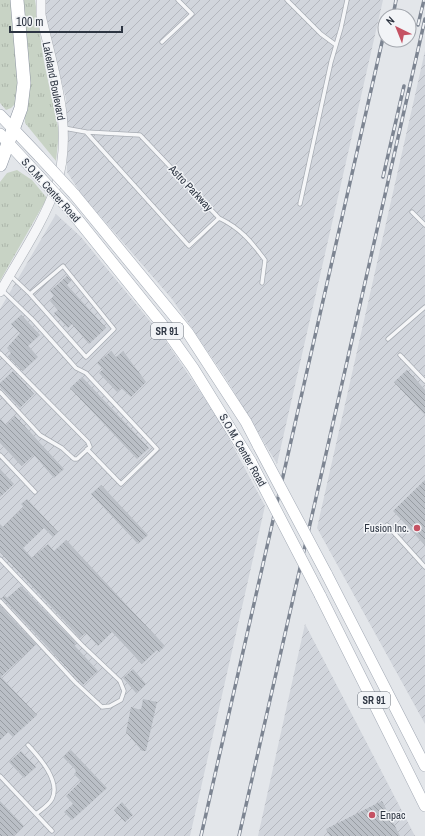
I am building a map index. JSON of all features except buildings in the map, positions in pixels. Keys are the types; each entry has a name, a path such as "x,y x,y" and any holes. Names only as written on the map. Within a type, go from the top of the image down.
{"highway":[{"path":"0,165 4,139 13,129 21,108 24,83 17,0"}],"main road":[{"name":"S.O.M. Center Road","path":"0,115 74,194 188,333 246,422 326,573 425,766"},
{"name":"S.O.M. Center Road","path":"4,139 70,210 161,323 193,368 252,462 425,806"}],"street":[{"name":"Lakeland Boulevard","path":"1,290 45,212 57,186 62,159 64,128 41,15 40,0"}],"lane":[{"path":"162,42 192,14 178,0"},
{"path":"288,0 321,34 336,45"},
{"path":"300,204 331,62 347,0"},
{"name":"Astro Parkway","path":"64,128 86,132 140,135 219,218 235,225 265,260 262,283"},
{"path":"86,132 189,246 219,218"},
{"path":"412,212 425,225"},
{"path":"10,274 30,294 86,357 114,330 63,266 30,294"},
{"path":"1,290 33,320 76,368 86,373 157,449 121,484 87,449"},
{"path":"388,339 425,307"},
{"path":"0,353 88,442 90,447 77,459 71,458 62,448 40,435 0,392"},
{"path":"400,355 425,381"},
{"path":"0,455 35,492"},
{"path":"387,525 425,567"},
{"path":"0,559 82,645 120,681 124,691 121,700 110,706 102,706 75,682 0,601"},
{"path":"28,745 44,763 54,792 52,800 36,814"},
{"path":"0,776 52,831"}],"shaded area":[{"path":"45,0 383,0 381,8 377,8 377,26 277,464 225,377 172,299 82,195 67,172 66,99 45,13"},
{"path":"425,51 425,724 317,528"},
{"path":"56,214 81,237 163,337 218,418 265,506 190,836 0,836 0,309"},
{"path":"305,624 415,836 258,836"}],"green space":[{"path":"0,0 12,0 20,64 16,103 11,108 6,110 0,103"},
{"path":"22,0 35,0 44,62 59,132 56,161 25,123"},
{"path":"17,170 32,180 47,198 0,281 0,182 7,173"}],"railway":[{"path":"394,8 396,0"},
{"path":"418,25 424,0"},
{"path":"239,836 425,19"},
{"path":"201,836 381,48"},
{"path":"383,177 404,86"}],"place":[{"name":"Fusion Inc.","path":"417,528"},
{"name":"Enpac","path":"372,815"}]}
